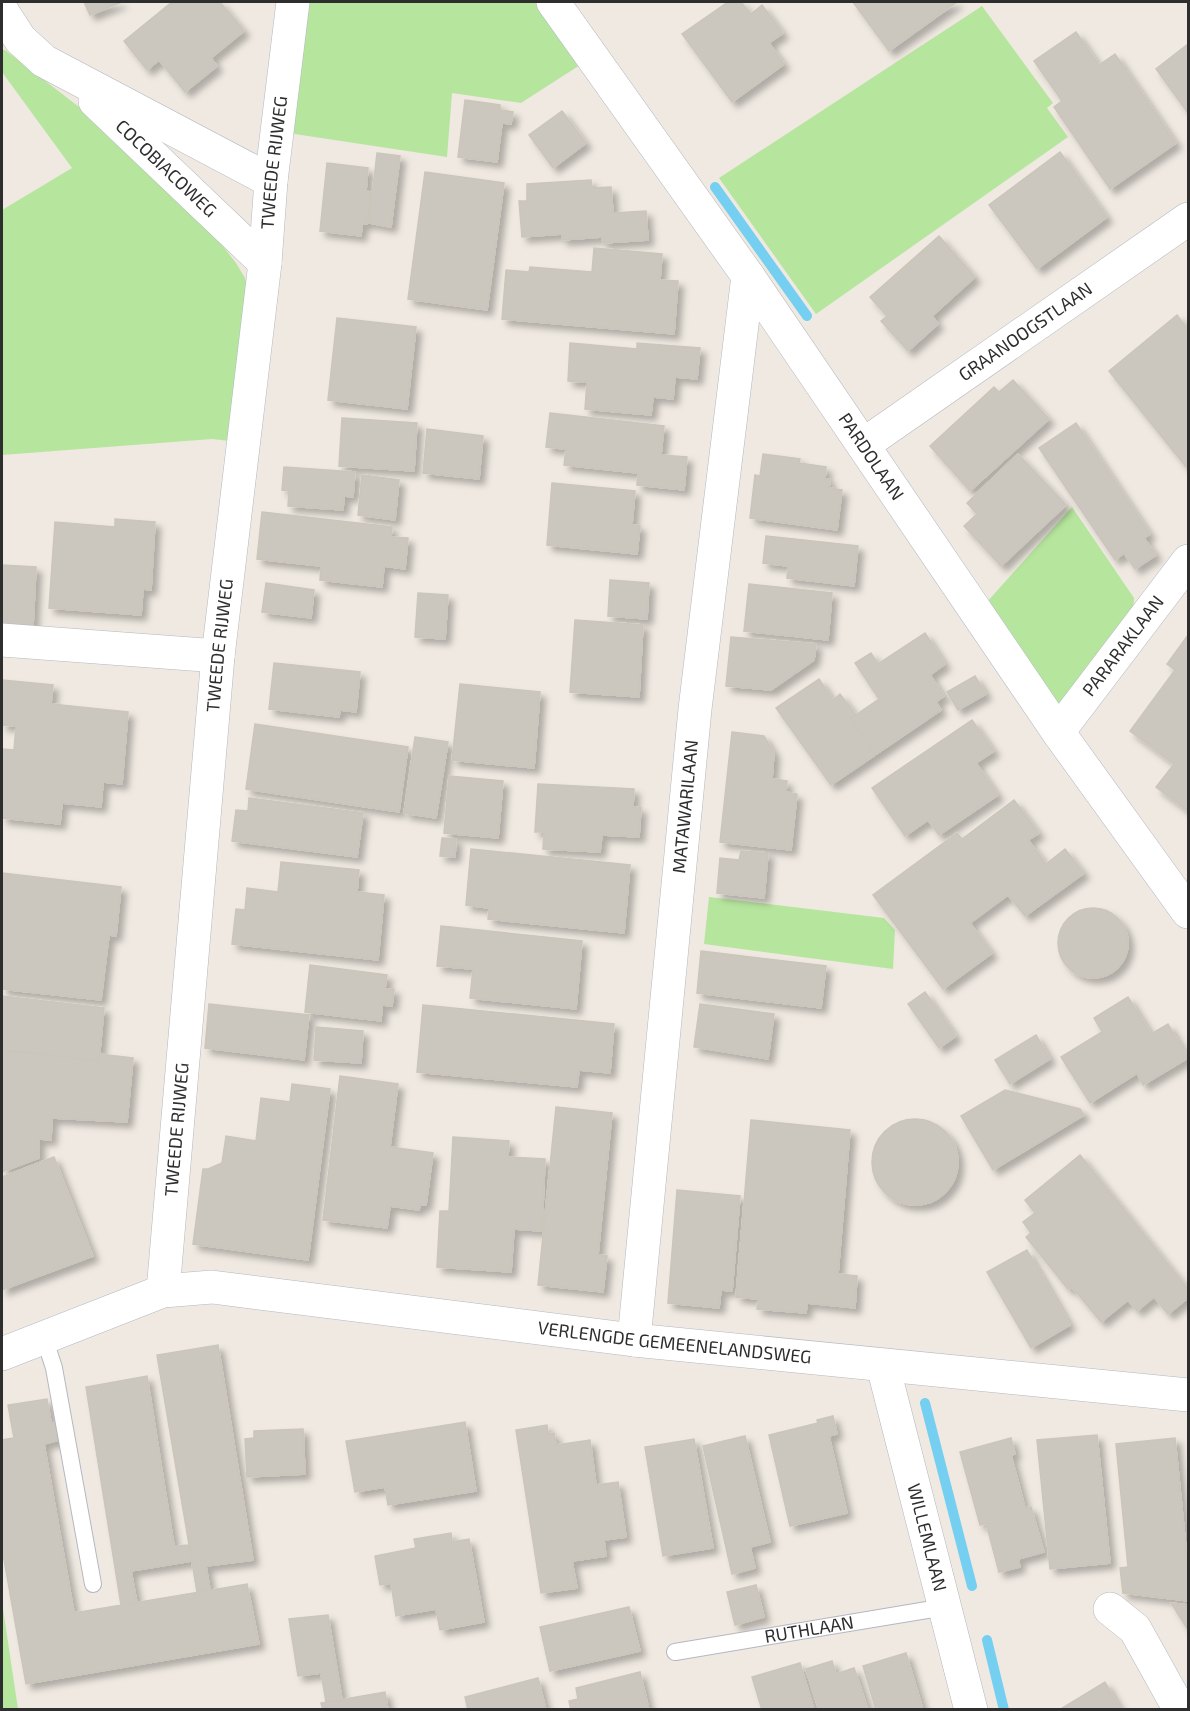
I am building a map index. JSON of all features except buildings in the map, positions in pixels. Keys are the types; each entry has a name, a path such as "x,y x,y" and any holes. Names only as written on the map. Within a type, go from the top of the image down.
{"street":[{"name":"TWEEDE RIJWEG","path":"163,1291 218,656 266,263 271,181 294,2"},
{"name":"PARDOLAAN","path":"553,2 748,276 1058,732 1188,912"},
{"name":"COCOBIACOWEG","path":"2,10 20,39 44,61 271,181"},
{"name":"COCOBIACOWEG","path":"67,75 266,263"},
{"name":"GRAANOOGSTLAAN","path":"863,445 1188,219"},
{"name":"MATAWARILAAN","path":"634,1340 695,709 748,276"},
{"name":"PARARAKLAAN","path":"1058,732 1188,561"},
{"path":"2,640 218,656"},
{"name":"VERLENGDE GEMEENELANDSWEG","path":"2,1354 163,1291 212,1287 634,1340 1188,1395"},
{"name":"WILLEMLAAN","path":"883,1366 971,1710"},
{"path":"1110,1609 1135,1629 1180,1710"}],"lane":[{"path":"44,1337 54,1368 93,1584"},
{"name":"RUTHLAAN","path":"675,1652 945,1606"}],"green space":[{"path":"304,2 538,2 580,65 521,103 452,93 447,157 288,133"},
{"path":"982,6 1053,103 1047,108 1068,137 816,314 719,178"},
{"path":"2,50 96,120 219,241 245,278 247,286 230,441 212,439 2,455 2,210 72,168 2,72"},
{"path":"1072,507 1134,598 1133,617 1059,704 987,602"},
{"path":"709,897 884,918 895,930 893,969 704,944"},
{"path":"2,1602 18,1709 2,1709"}],"waterway":[{"path":"715,187 807,316"},
{"path":"925,1403 972,1586"},
{"path":"987,1640 1004,1710"}]}
